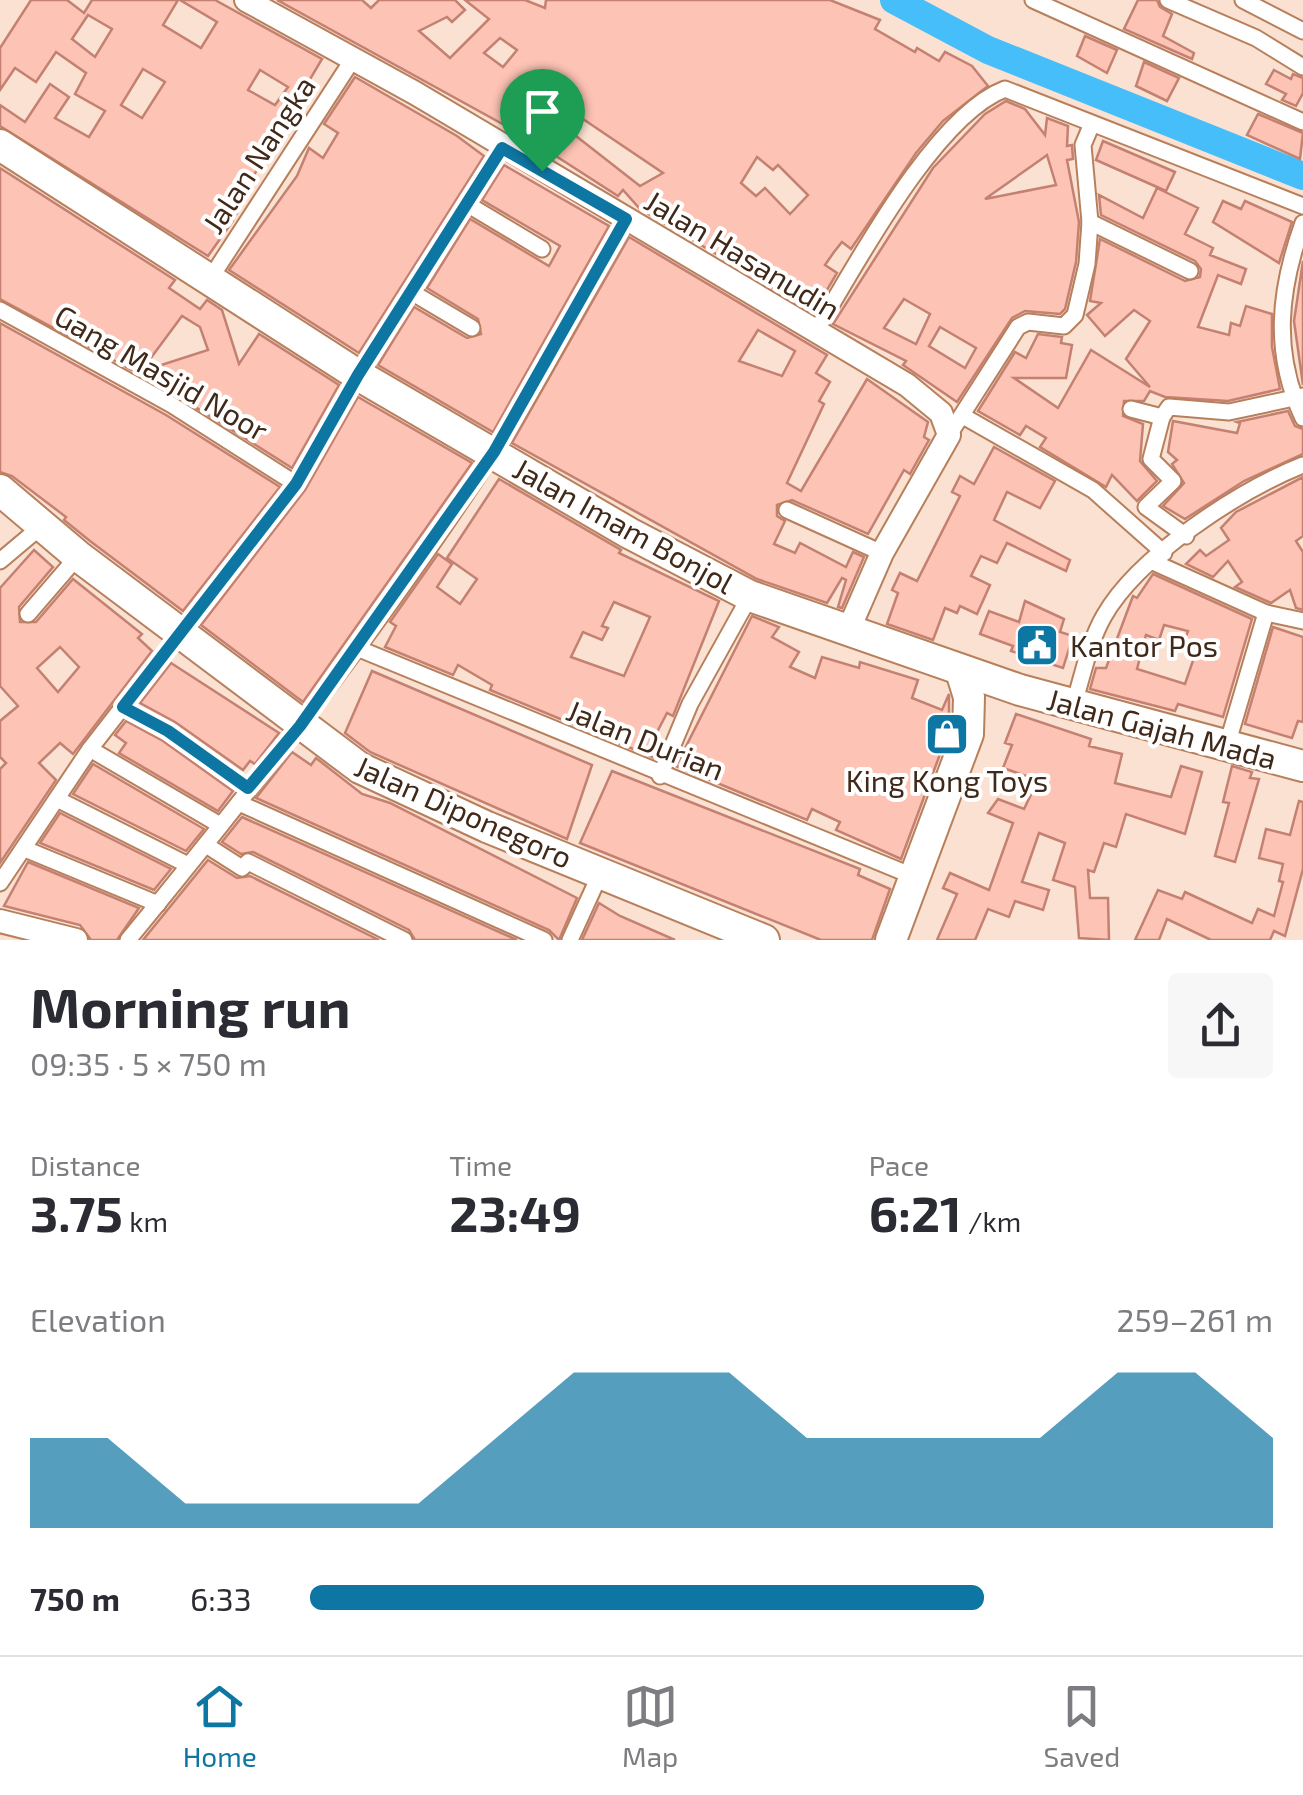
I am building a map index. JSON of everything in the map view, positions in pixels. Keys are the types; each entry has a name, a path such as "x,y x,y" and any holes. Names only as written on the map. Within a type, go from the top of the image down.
{"highway":[{"name":"Jalan Imam Bonjol","path":"0,146 358,375 629,532 750,596 1020,690"},
{"name":"Jalan Diponegoro","path":"0,490 78,556 360,768 764,940"},
{"path":"961,671 969,698 968,734"},
{"name":"Jalan Gajah Mada","path":"1020,690 1303,766"},
{"path":"890,940 968,734 998,697 1020,690"}],"street":[{"name":"Jalan Hasanudin","path":"246,0 626,219 930,401 946,420 949,435"},
{"path":"1033,0 1303,122"},
{"path":"1168,0 1256,38 1303,67"},
{"path":"1243,0 1303,31"},
{"name":"Jalan Nangka","path":"210,279 353,59"},
{"path":"816,332 911,176 943,139 1005,89 1091,126 1158,146 1303,206"},
{"path":"848,631 882,553 949,435 1018,327 1028,322 1064,326 1075,315 1087,264 1090,222 1082,145 1091,126"},
{"path":"0,882 90,749 296,484 358,375 502,148"},
{"path":"467,204 542,249"},
{"path":"128,940 300,726 494,452 626,219"},
{"path":"1090,222 1190,271"},
{"path":"1303,223 1286,271 1282,328 1282,365 1299,398 1303,418"},
{"path":"413,293 472,328"},
{"name":"Gang Masjid Noor","path":"0,310 172,405 296,484"},
{"path":"1186,536 1146,508 1174,481 1151,459 1168,408 1230,412 1299,398"},
{"path":"1130,408 1162,417"},
{"path":"963,416 1093,490 1159,558 1266,613 1303,622"},
{"path":"1074,703 1102,620 1113,602 1186,536 1265,480 1303,465"},
{"path":"787,510 882,553"},
{"path":"0,561 44,524"},
{"path":"28,614 78,556"},
{"path":"660,776 690,704 750,596"},
{"path":"1227,746 1266,613"},
{"name":"Jalan Durian","path":"357,648 660,776 915,877"},
{"path":"123,707 168,731 243,795 544,940"},
{"path":"90,749 220,825"},
{"path":"57,798 188,866"},
{"path":"206,845 242,868 248,862 404,940"},
{"path":"25,849 158,904"},
{"path":"570,940 601,872"},
{"path":"0,921 76,940"}],"building":[{"path":"31,0 67,0 84,13 92,0 178,0 163,25 201,48 217,22 180,0 215,0 322,59 283,125 286,128 251,179 254,182 232,222 208,256 0,126 0,105 25,122 50,84 69,97 55,118 89,137 105,111 75,94 86,73 56,52 36,82 15,68 0,90 0,48","holes":["88,15 112,29 95,57 72,39","143,69 165,82 142,118 121,105","260,70 288,87 275,105 248,90"]},
{"path":"277,0 362,0 371,8 379,0 455,0 465,10 452,22 447,17 419,31 450,58 489,19 465,0 525,0 545,8 546,0 830,0 880,20 875,29 915,52 917,48 939,61 945,52 972,66 988,86 943,121 916,153 851,249 842,242 834,252 825,265 837,273 814,312 640,209 623,190 618,196 528,138","holes":["500,38 517,50 503,67 484,53","577,115 663,173 640,186 567,129","757,157 773,170 778,165 808,195 790,214 765,188 756,196 741,183"]},
{"path":"1138,0 1157,0 1160,7 1172,14 1163,36 1194,53 1192,59 1124,29"},
{"path":"1085,36 1117,50 1107,73 1077,56"},
{"path":"1144,62 1179,78 1167,101 1136,86"},
{"path":"1274,70 1291,79 1293,74 1303,78 1303,93 1296,106 1282,100 1286,94 1266,84"},
{"path":"355,77 484,156 359,353 229,270 297,176 309,148 323,158 338,133 324,124"},
{"path":"1006,101 1025,109 1045,135 1047,118 1068,126 1067,146 1072,145 1073,159 1067,160 1079,222 1076,262 1065,309 1060,314 1025,311 1012,318 957,402 903,365 906,361 833,324 933,168 985,114","holes":["1047,155 1056,185 985,199 1043,158","904,299 930,314 916,344 884,328","940,327 976,348 965,368 929,346"]},
{"path":"1258,114 1303,133 1300,159 1247,135"},
{"path":"1103,141 1175,172 1166,191 1096,160"},
{"path":"504,165 609,226 493,432 378,365 414,307 467,338 481,334 478,319 427,288 470,219 549,266 560,246 482,200"},
{"path":"0,168 175,280 169,288 200,309 207,300 222,310 239,364 259,334 339,385 292,468 165,388 158,366 208,350 200,327 182,316 139,374 0,299"},
{"path":"1157,188 1198,208 1185,234 1213,248 1210,255 1246,269 1241,284 1218,275 1198,327 1229,335 1231,323 1240,326 1246,306 1272,314 1272,347 1280,389 1228,401 1165,397 1150,391 1144,401 1124,401 1123,416 1143,424 1140,461 1157,481 1137,501 1112,475 1106,487 1040,447 1046,438 1026,426 1020,435 978,411 1015,352 1026,358 1038,334 1062,337 1061,343 1072,345 1066,378 1014,378 1058,408 1091,350 1150,387 1126,359 1150,321 1134,310 1105,336 1087,315 1101,303 1090,301 1100,239 1185,281 1200,277 1201,269 1195,261 1101,215 1099,195 1143,218"},
{"path":"1223,201 1241,209 1245,201 1292,222 1279,263 1213,222"},
{"path":"629,237 827,355 816,373 830,382 819,401 824,404 787,483 801,491 867,379 928,422 924,437 929,440 910,474 904,470 868,534 792,500 777,505 777,516 785,521 774,544 795,553 800,543 846,567 853,552 864,557 842,608 838,607 846,580 842,578 827,603 757,579 512,443","holes":["758,330 795,351 782,376 739,361"]},
{"path":"1303,261 1303,385 1294,321"},
{"path":"0,323 166,415 280,487 183,611 90,541 64,520 66,517 12,476 0,472"},
{"path":"358,397 472,463 303,702 201,625 305,490"},
{"path":"1288,411 1295,426 1303,429 1303,454 1244,481 1185,519 1163,506 1184,483 1172,464 1177,460 1168,452 1173,421 1237,433 1237,422"},
{"path":"994,447 1055,481 1040,508 1007,492 994,520 1070,560 1066,571 1007,543 997,563 981,556 971,576 990,585 977,614 960,606 957,613 945,608 933,640 887,624 898,593 892,590 900,573 917,581 960,496 952,492 960,476 974,484"},
{"path":"1303,477 1303,536 1296,541 1303,552 1303,610 1296,608 1290,590 1271,603 1235,587 1242,582 1228,561 1213,577 1186,564 1200,550 1206,556 1229,540 1221,528 1236,512"},
{"path":"499,479 621,550 619,553 719,601 673,716 667,713 654,738 662,741 655,758 490,690 492,685 458,665 453,675 385,647 396,626 390,622 438,554 452,564 437,587 460,604 477,579 447,558","holes":["614,602 650,617 624,676 571,657 583,632 602,640 608,628 602,626"]},
{"path":"34,550 53,567 19,607 20,622 36,622 73,579 142,634 138,638 152,651 73,754 60,743 39,763 56,780 0,863 0,769 6,763 0,757 0,721 18,706 0,686 0,588","holes":["60,647 79,667 58,692 37,668"]},
{"path":"1153,574 1252,619 1223,717 1178,704 1175,711 1090,689 1096,668 1106,668 1133,596 1137,598","holes":["1164,625 1188,631 1183,644 1197,649 1185,684 1137,669 1146,635 1159,640"]},
{"path":"1025,601 1064,619 1060,632 1073,636 1063,668 1011,651 1013,646 980,634 989,611 1019,622"},
{"path":"752,616 779,627 772,637 799,652 790,667 815,678 822,657 859,668 860,662 918,680 912,698 942,710 949,694 949,730 901,859 836,830 840,822 812,809 807,820 676,766"},
{"path":"1273,627 1303,637 1303,722 1298,721 1292,738 1245,724"},
{"path":"171,663 279,733 255,764 250,761 243,770 175,722 140,703"},
{"path":"372,671 592,765 567,839 370,752 345,733"},
{"path":"1016,714 1091,739 1089,746 1122,754 1115,783 1171,797 1181,766 1202,772 1185,834 1126,814 1116,847 1104,843 1094,872 1088,870 1090,898 1108,898 1109,940 1079,938 1075,887 1053,880 1065,843 1039,833 1022,882 1049,890 1043,910 1015,901 1009,917 988,909 975,940 937,940 957,894 943,888 950,873 989,890 1013,823 988,813 998,799 1024,809 1038,780 1003,768 1012,745 1005,743"},
{"path":"126,721 163,741 233,791 218,811 119,753 126,743 115,735"},
{"path":"292,752 311,765 316,758 362,794 390,803 577,898 559,940 549,930 256,798"},
{"path":"93,764 204,829 186,851 73,794"},
{"path":"1232,766 1252,772 1250,778 1259,779 1235,862 1215,856 1229,803 1223,802"},
{"path":"612,771 860,869 858,875 890,889 872,940 821,940 580,843"},
{"path":"1299,801 1303,802 1303,869 1285,936 1274,931 1270,940 1211,940 1167,919 1159,940 1135,940 1158,890 1182,899 1185,892 1252,923 1258,909 1274,916 1283,882 1279,881 1283,864 1259,858 1266,829 1290,835"},
{"path":"60,813 171,869 154,890 40,843"},
{"path":"242,817 517,940 415,940 409,930 253,852 241,854 222,842"},
{"path":"208,860 237,878 250,876 379,940 143,940"},
{"path":"28,862 139,908 117,940 91,940 80,925 4,906"},
{"path":"599,903 620,916 675,940 582,940"}],"waterway":[{"path":"894,0 988,50 1303,176"}],"place":[{"name":"Kantor Pos","path":"1037,645"},
{"name":"King Kong Toys","path":"947,734"}],"route":[{"path":"502,148 542,171 626,219 494,452 410,576 300,726 248,788 168,731 123,707 296,484 358,375 502,148"}]}
